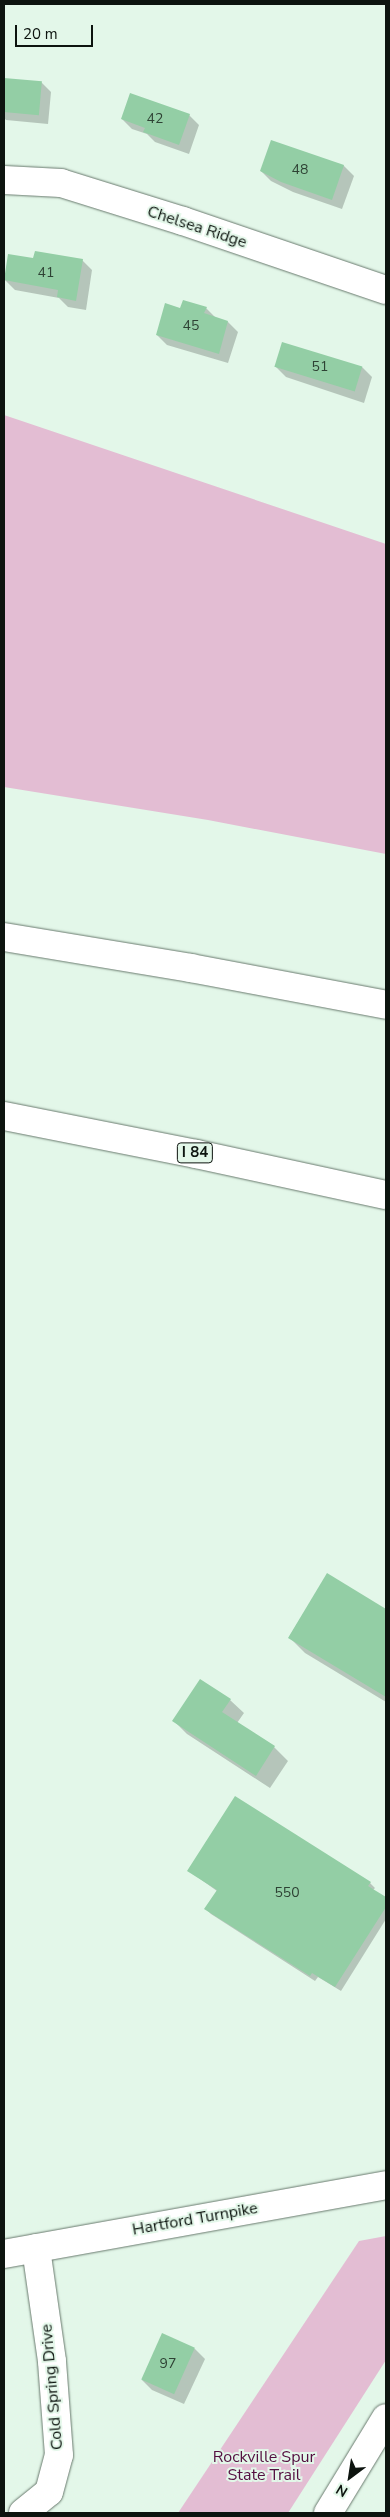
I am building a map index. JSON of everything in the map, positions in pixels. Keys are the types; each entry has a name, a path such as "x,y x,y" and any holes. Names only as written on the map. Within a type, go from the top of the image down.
{"main road":[{"name":"Chelsea Ridge","path":"4,180 60,183 386,290"},
{"path":"4,938 200,970 386,1005"},
{"name":"I 84","path":"4,1116 196,1154 386,1195"},
{"name":"Hartford Turnpike","path":"4,2254 386,2185"},
{"name":"Cold Spring Drive","path":"23,2513 49,2492 58,2455 52,2361 36,2248"},
{"path":"328,2513 386,2418"}],"green space":[{"path":"4,415 386,544 386,854 208,820 4,787"},
{"name":"Rockville Spur State Trail","path":"386,2236 386,2360 288,2513 178,2513 359,2241"}],"building":[{"path":"4,78 42,81 39,115 4,112"},
{"path":"130,93 190,114 179,145 143,132 145,128 121,119"},
{"path":"271,140 344,165 332,200 281,182 260,171"},
{"path":"35,251 83,259 76,301 57,297 58,290 4,280 8,254 33,258"},
{"path":"183,300 207,307 204,313 228,321 219,354 156,335 165,303 180,308"},
{"path":"282,342 362,367 355,391 274,367"},
{"path":"327,1573 386,1609 386,1697 288,1638"},
{"path":"200,1679 231,1699 222,1712 275,1746 256,1776 172,1721"},
{"path":"235,1796 371,1882 368,1886 386,1897 386,1907 335,1987 312,1973 310,1976 204,1909 217,1890 187,1871"},
{"path":"162,2333 195,2348 174,2394 141,2380"}]}
